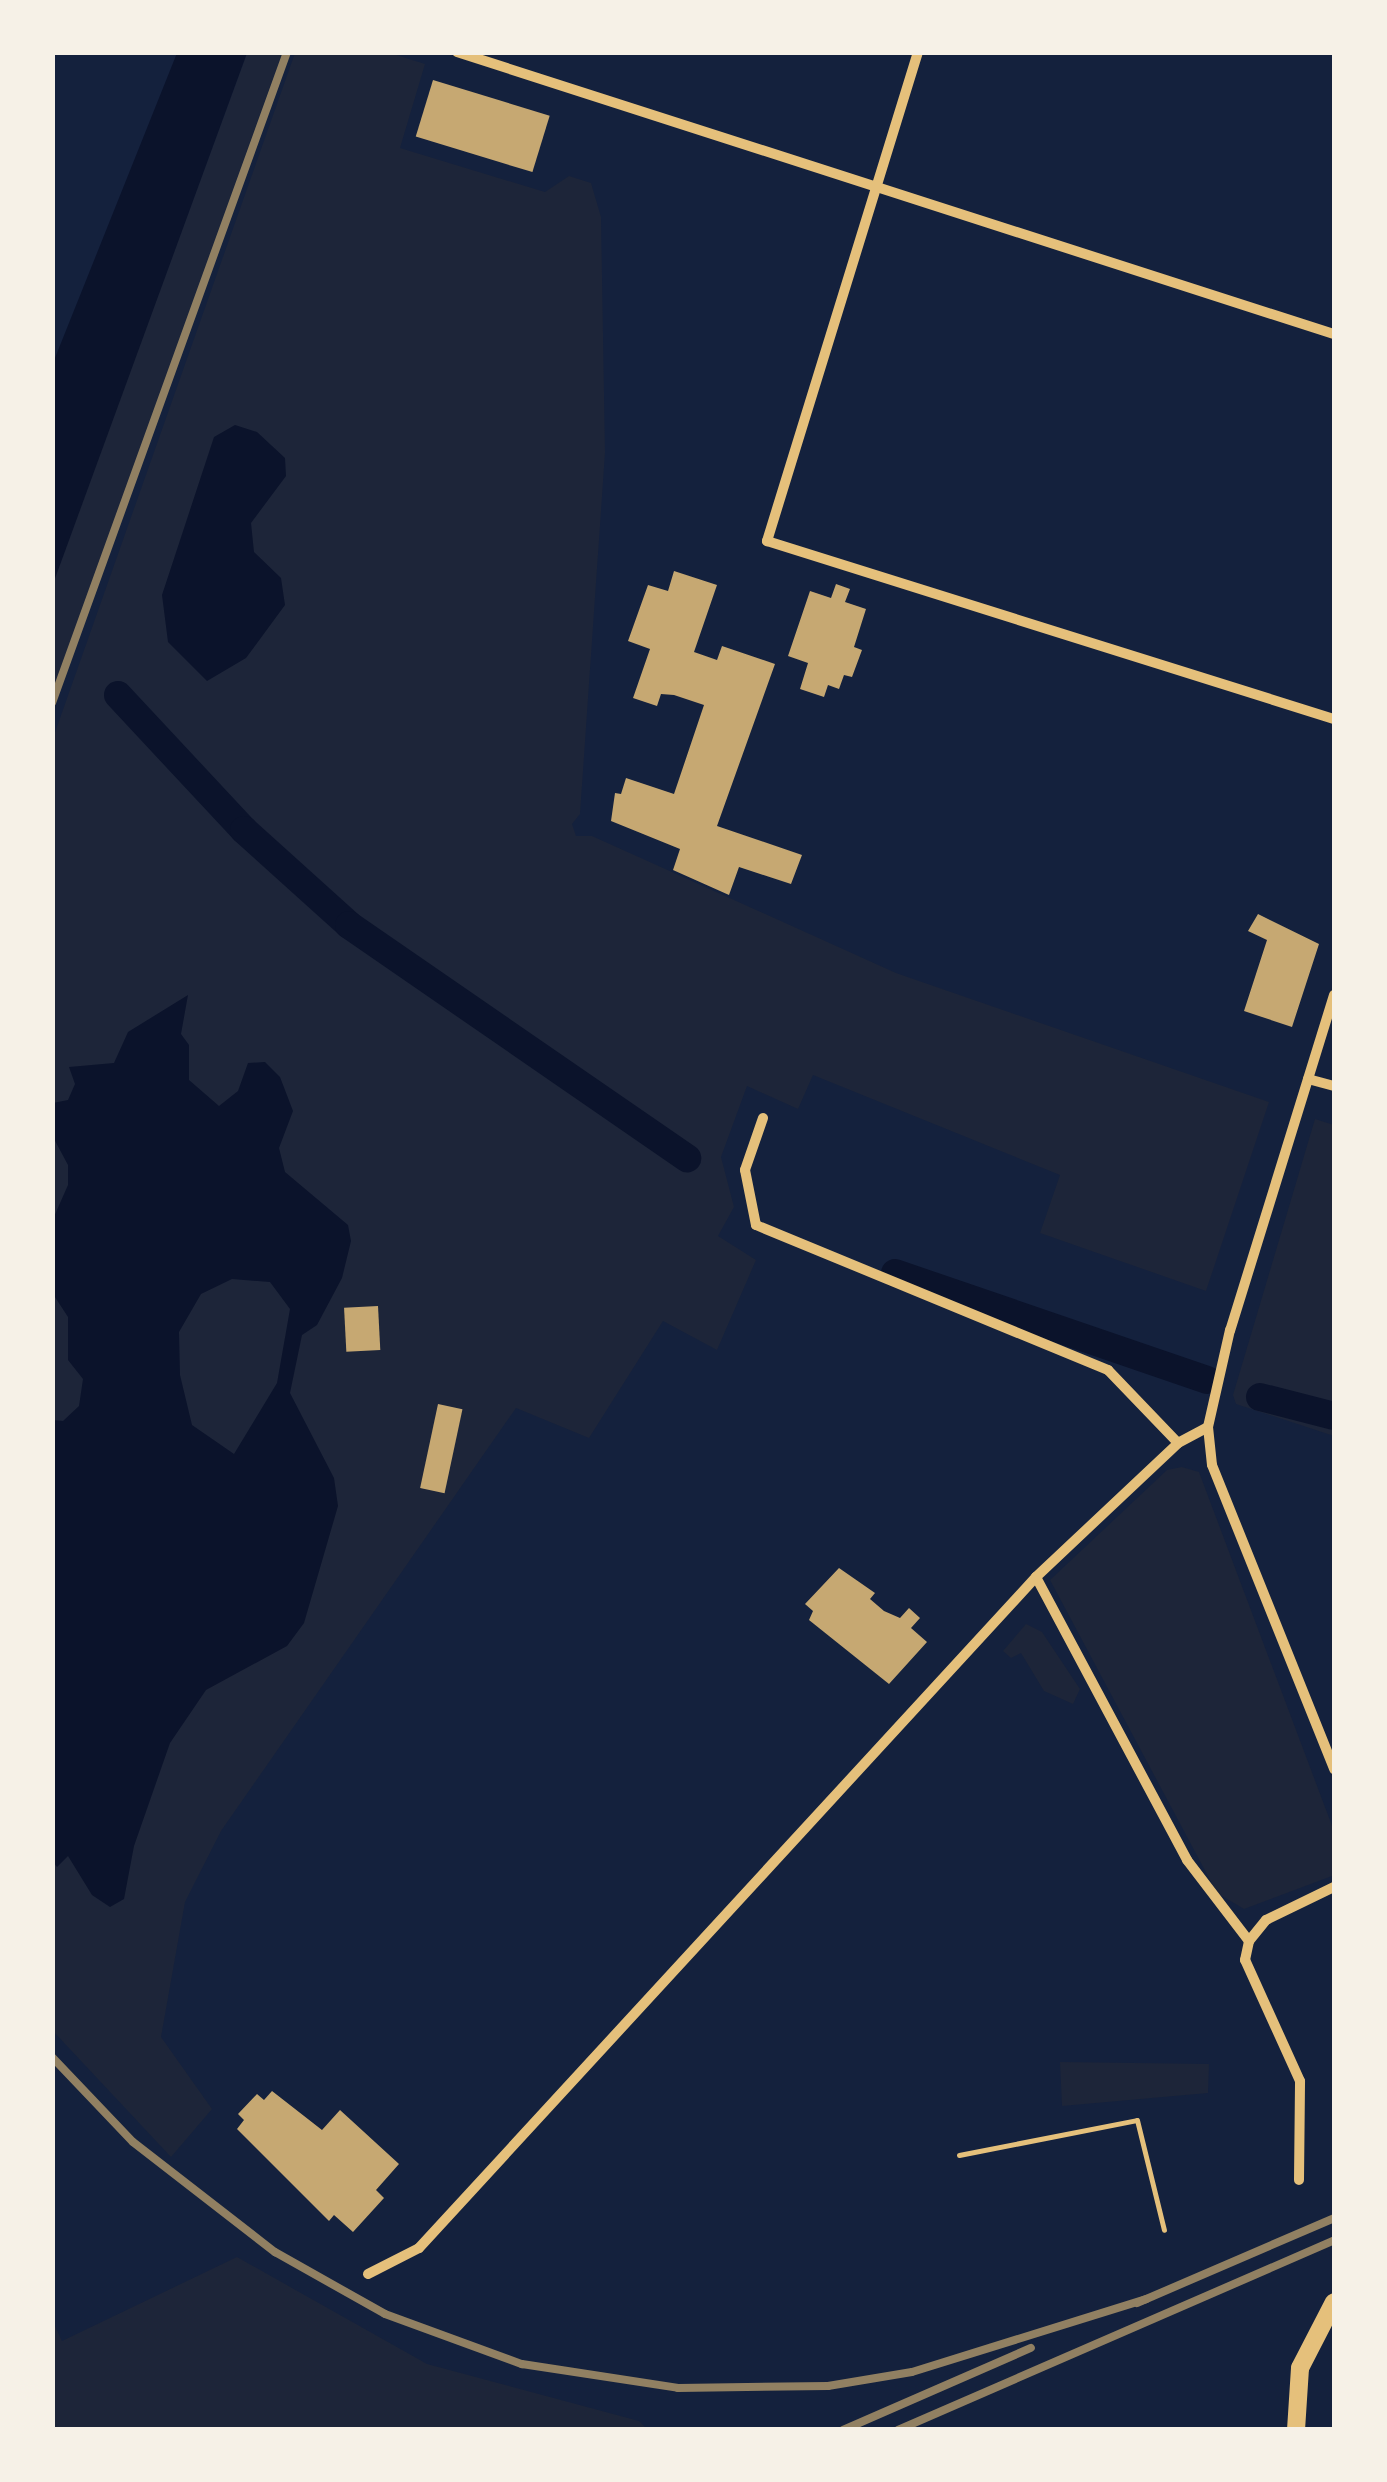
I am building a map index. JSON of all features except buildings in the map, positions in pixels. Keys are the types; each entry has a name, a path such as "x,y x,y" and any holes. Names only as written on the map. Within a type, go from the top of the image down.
{"main road":[{"path":"1296,2430 1300,2368 1334,2302"}],"street":[{"path":"457,52 1334,334"},
{"path":"918,52 872,185 767,541 1334,720"},
{"path":"1334,995 1230,1330 1208,1427 1212,1465 1334,1770"},
{"path":"1308,1078 1334,1086"},
{"path":"762,1118 745,1170 746,1201 756,1226 1108,1370 1178,1442"},
{"path":"368,2274 419,2248 1036,1577 1178,1442 1208,1427"},
{"path":"1036,1577 1186,1860 1249,1940"},
{"path":"1299,2180 1300,2082 1245,1960 1249,1940 1284,1906 1334,1887"}],"path":[{"path":"959,2155 1136,2120 1164,2230"}],"shaded area":[{"path":"177,53 247,53 53,584 53,363"},
{"path":"247,53 282,53 53,689 52,584"},
{"path":"295,53 390,53 425,64 400,148 545,192 569,176 591,183 601,217 605,453 580,814 572,824 576,836 592,836 896,973 1269,1102 1206,1291 1040,1233 1060,1175 813,1075 798,1109 747,1086 721,1157 734,1207 718,1236 756,1260 717,1350 663,1321 589,1438 516,1408 221,1831 185,1902 161,2037 212,2109 171,2157 53,2031 53,738"},
{"path":"235,425 257,432 285,458 286,476 251,523 254,552 281,578 285,605 246,658 207,681 168,642 162,595 214,437"},
{"path":"188,995 181,1034 189,1045 189,1080 219,1106 238,1091 248,1063 265,1062 280,1077 293,1111 279,1148 285,1172 348,1225 351,1241 342,1278 317,1325 302,1335 290,1393 334,1478 338,1506 304,1623 287,1646 206,1690 170,1743 134,1846 124,1899 110,1907 92,1895 68,1856 57,1867 53,1862 53,1420 63,1421 79,1406 83,1379 68,1360 68,1317 53,1294 53,1219 68,1185 68,1165 53,1137 53,1103 68,1100 75,1084 69,1067 114,1063 128,1032","holes":["232,1279 270,1282 290,1309 277,1383 234,1454 192,1425 180,1375 179,1332 201,1294"]},
{"path":"1315,1119 1334,1125 1334,1436 1236,1404 1233,1395"},
{"path":"1182,1467 1199,1472 1334,1831 1332,1876 1244,1909 1217,1893 1050,1580 1167,1470"},
{"path":"1026,1624 1042,1632 1080,1689 1073,1704 1044,1691 1021,1653 1011,1658 1003,1651"},
{"path":"1060,2062 1209,2064 1208,2093 1062,2106"},
{"path":"237,2257 427,2364 639,2421 647,2429 53,2429 53,2322 62,2341"}],"waterway":[{"path":"118,695 244,830 349,925 687,1158"},
{"path":"895,1273 1207,1380"},
{"path":"1260,1397 1334,1416"}],"railway":[{"path":"52,703 287,52"},
{"path":"52,2057 133,2142 275,2252 385,2314 522,2364 678,2388 828,2386 912,2372 1147,2299"},
{"path":"1137,2303 1334,2218"},
{"path":"898,2430 1334,2240"},
{"path":"843,2430 1031,2348"}]}
